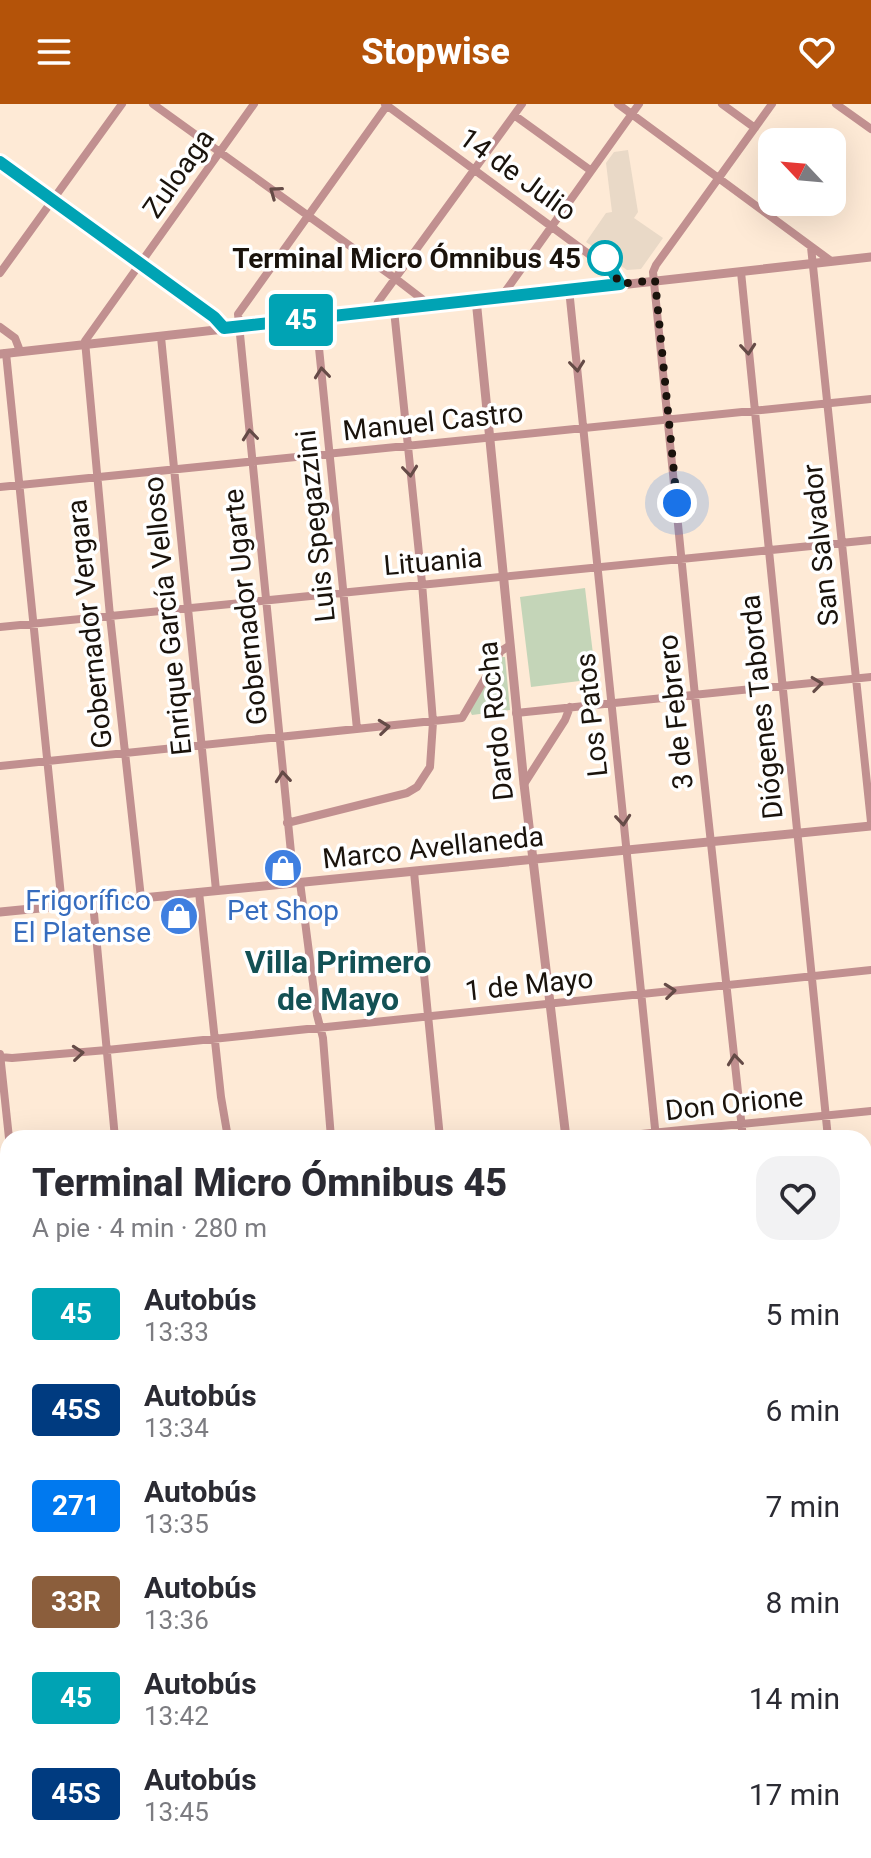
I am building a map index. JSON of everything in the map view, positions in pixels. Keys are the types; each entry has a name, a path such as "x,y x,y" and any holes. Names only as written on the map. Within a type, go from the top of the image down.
{"street":[{"path":"0,273 122,104"},
{"path":"153,104 396,279 422,299 426,306"},
{"name":"Zuloaga","path":"85,346 87,337 254,104"},
{"path":"374,312 522,104"},
{"path":"618,104 831,261"},
{"path":"502,296 639,104"},
{"path":"722,104 755,128"},
{"path":"655,280 653,272 656,265 772,104"},
{"path":"836,104 871,129"},
{"path":"239,327 240,309 386,105"},
{"name":"14 de Julio","path":"386,105 613,272 620,284"},
{"path":"514,115 590,170"},
{"path":"0,162 214,317 224,328"},
{"name":"San Salvador","path":"811,247 871,824"},
{"path":"62,906 20,484 3,354 871,257"},
{"name":"Diógenes Taborda","path":"741,272 827,1130"},
{"name":"3 de Febrero","path":"655,280 695,696 742,1130"},
{"name":"Los Patos","path":"569,289 655,1130"},
{"name":"Dardo Rocha","path":"476,299 516,713 565,1130"},
{"path":"287,823 414,790 432,762 433,722 422,583 394,310"},
{"name":"Luis Spegazzini","path":"316,318 357,729"},
{"path":"0,327 15,338 20,351"},
{"name":"Gobernador Ugarte","path":"239,327 287,823 317,1015 322,1028 330,1130"},
{"name":"Enrique García Velloso","path":"161,337 216,890"},
{"name":"Gobernador Vergara","path":"85,346 141,898"},
{"name":"Manuel Castro","path":"0,487 871,399"},
{"name":"Lituania","path":"0,627 871,540"},
{"path":"0,766 462,718 501,651 509,646"},
{"path":"516,713 871,677"},
{"path":"524,784 570,707"},
{"name":"Marco Avellaneda","path":"0,912 871,824"},
{"path":"414,872 439,1130"},
{"path":"199,892 227,1130"},
{"path":"93,903 114,1130"},
{"name":"1 de Mayo","path":"0,1055 12,1058 107,1050 871,970"},
{"path":"0,1055 8,1130"},
{"name":"Don Orione","path":"703,1130 871,1111"}],"shaded area":[{"path":"628,150 638,212 634,218 663,238 641,269 627,270 586,242 606,213 612,212 606,163 614,152"}],"green space":[{"path":"585,588 596,679 531,687 520,597"},
{"path":"502,657 505,657 510,710 472,715 470,711"}],"bus line":[{"name":"45","path":"0,162 214,317 224,328 620,284 613,272 601,263 605,258"}],"place":[{"name":"Terminal Micro Ómnibus 45","path":"605,258"},
{"name":"Pet Shop","path":"283,868"},
{"name":"Frigorífico El Platense","path":"179,916"}],"district":[{"name":"Villa Primero de Mayo","path":"338,980"}],"route":[{"path":"605,258 601,263 613,272 620,284 655,280 677,503"}]}
